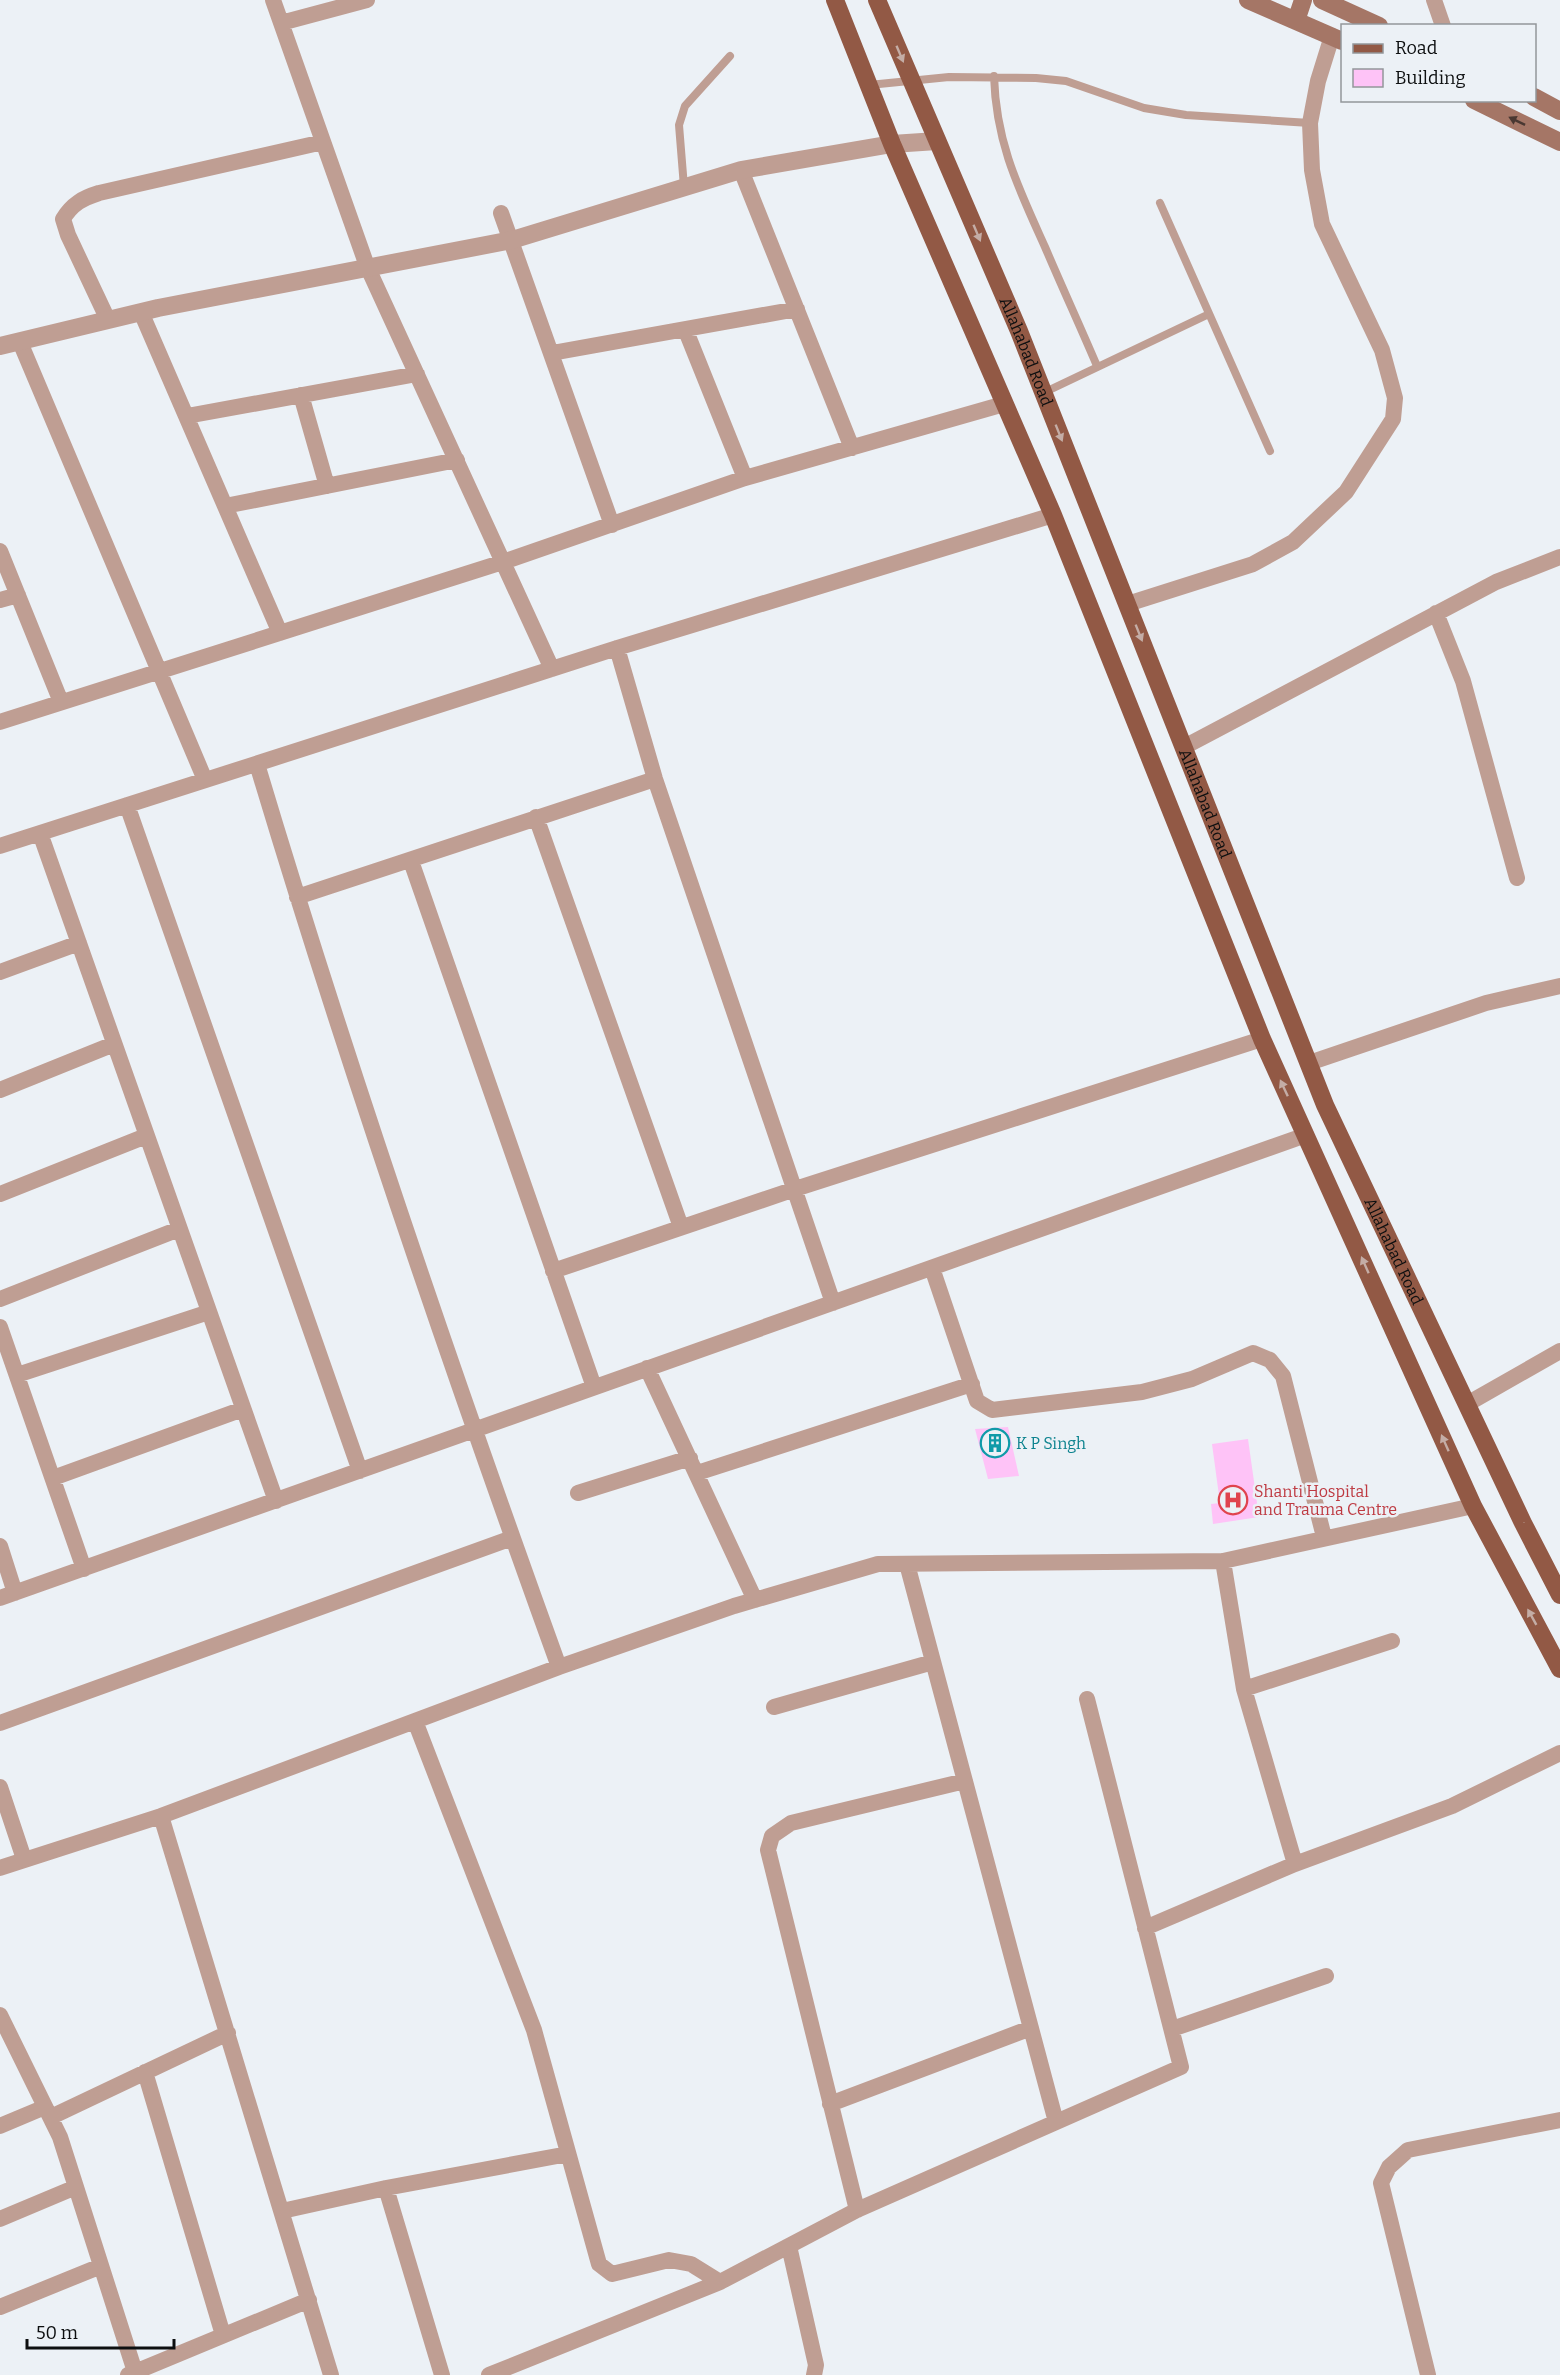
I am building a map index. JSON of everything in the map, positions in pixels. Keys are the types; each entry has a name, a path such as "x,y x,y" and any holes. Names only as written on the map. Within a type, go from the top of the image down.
{"main road":[{"path":"835,0 892,144 1053,515 1262,1039 1473,1506 1560,1669"},
{"name":"Allahabad Road","path":"877,0 1044,393 1325,1105 1560,1595"},
{"path":"1248,0 1337,38"},
{"path":"1296,21 1303,0"},
{"path":"1322,0 1375,24"},
{"path":"1536,98 1560,111"},
{"path":"1478,102 1560,142"}],"street":[{"path":"273,0 367,266 552,669"},
{"path":"281,23 367,0"},
{"path":"1434,0 1442,24"},
{"path":"1127,604 1253,564 1293,542 1346,492 1393,418 1395,398 1382,350 1322,224 1312,170 1310,123 1318,81 1337,38"},
{"path":"0,346 141,312 367,266 512,240 741,170 892,144 937,141"},
{"path":"108,320 68,235 63,219 70,208 82,199 99,192 323,142"},
{"path":"741,170 852,447"},
{"path":"501,213 612,525"},
{"path":"552,353 686,331 797,309"},
{"path":"141,312 280,633"},
{"path":"686,331 745,478"},
{"path":"20,342 205,780"},
{"path":"187,416 417,374"},
{"path":"301,395 327,486"},
{"path":"0,722 503,562 745,478 1004,404"},
{"path":"225,506 456,460"},
{"path":"0,846 617,648 1053,515"},
{"path":"0,551 61,702"},
{"path":"1184,747 1496,582 1560,558"},
{"path":"0,600 18,595"},
{"path":"1436,613 1463,681 1516,878"},
{"path":"617,648 655,779 833,1303"},
{"path":"257,764 297,897 474,1431 559,1667"},
{"path":"297,897 655,779"},
{"path":"127,805 360,1471"},
{"path":"536,817 681,1227"},
{"path":"40,833 276,1501"},
{"path":"411,861 594,1387"},
{"path":"0,972 79,943"},
{"path":"1309,1063 1486,1003 1560,986"},
{"path":"553,1270 795,1189 1262,1039"},
{"path":"0,1090 114,1044"},
{"path":"0,1546 7,1596 1305,1134"},
{"path":"0,1194 146,1136"},
{"path":"0,1299 179,1229"},
{"path":"932,1268 977,1401 992,1410 1142,1392 1192,1379 1253,1353 1262,1355 1283,1376 1324,1537"},
{"path":"17,1375 209,1312"},
{"path":"0,1327 84,1569"},
{"path":"1467,1404 1560,1351"},
{"path":"647,1368 755,1600"},
{"path":"578,1493 693,1466 972,1384"},
{"path":"53,1478 243,1409"},
{"path":"0,1868 162,1816 559,1667 755,1600 878,1564 1223,1561 1473,1506"},
{"path":"0,1723 512,1538"},
{"path":"1223,1561 1244,1689 1294,1864"},
{"path":"907,1564 1056,2122"},
{"path":"1244,1689 1392,1641"},
{"path":"774,1707 933,1662"},
{"path":"489,2375 720,2282 857,2210 1181,2067 1087,1699"},
{"path":"415,1721 534,2030 596,2257 605,2271 612,2274 669,2260 691,2264 720,2282"},
{"path":"1145,1928 1294,1864 1452,1806 1560,1753"},
{"path":"857,2210 768,1850 772,1836 791,1823 965,1781"},
{"path":"0,1787 24,1859"},
{"path":"162,1816 331,2375"},
{"path":"1172,2029 1326,1976"},
{"path":"0,2015 60,2137 133,2374 309,2300"},
{"path":"830,2104 1031,2028"},
{"path":"0,2126 48,2112 145,2073 228,2033"},
{"path":"145,2073 224,2335"},
{"path":"1428,2375 1381,2183 1389,2166 1408,2150 1560,2120"},
{"path":"282,2211 386,2188 568,2154"},
{"path":"0,2219 76,2187"},
{"path":"386,2188 441,2375"},
{"path":"789,2246 816,2365 814,2375"},
{"path":"0,2307 101,2266"}],"lane":[{"path":"684,187 679,125 685,106 730,56"},
{"path":"869,85 911,79 994,76 1066,81 1144,108 1186,115 1310,123"},
{"path":"994,76 995,110 1001,141 1015,180 1097,366"},
{"path":"1160,203 1270,451"},
{"path":"1044,393 1209,314"}],"building":[{"name":"K P Singh","path":"1008,1427 1019,1476 988,1479 975,1429"},
{"path":"1248,1439 1259,1517 1213,1524 1211,1504 1220,1503 1212,1444"}],"place":[{"name":"K P Singh","path":"995,1443"},
{"name":"Shanti Hospital and Trauma Centre","path":"1233,1500"}]}
